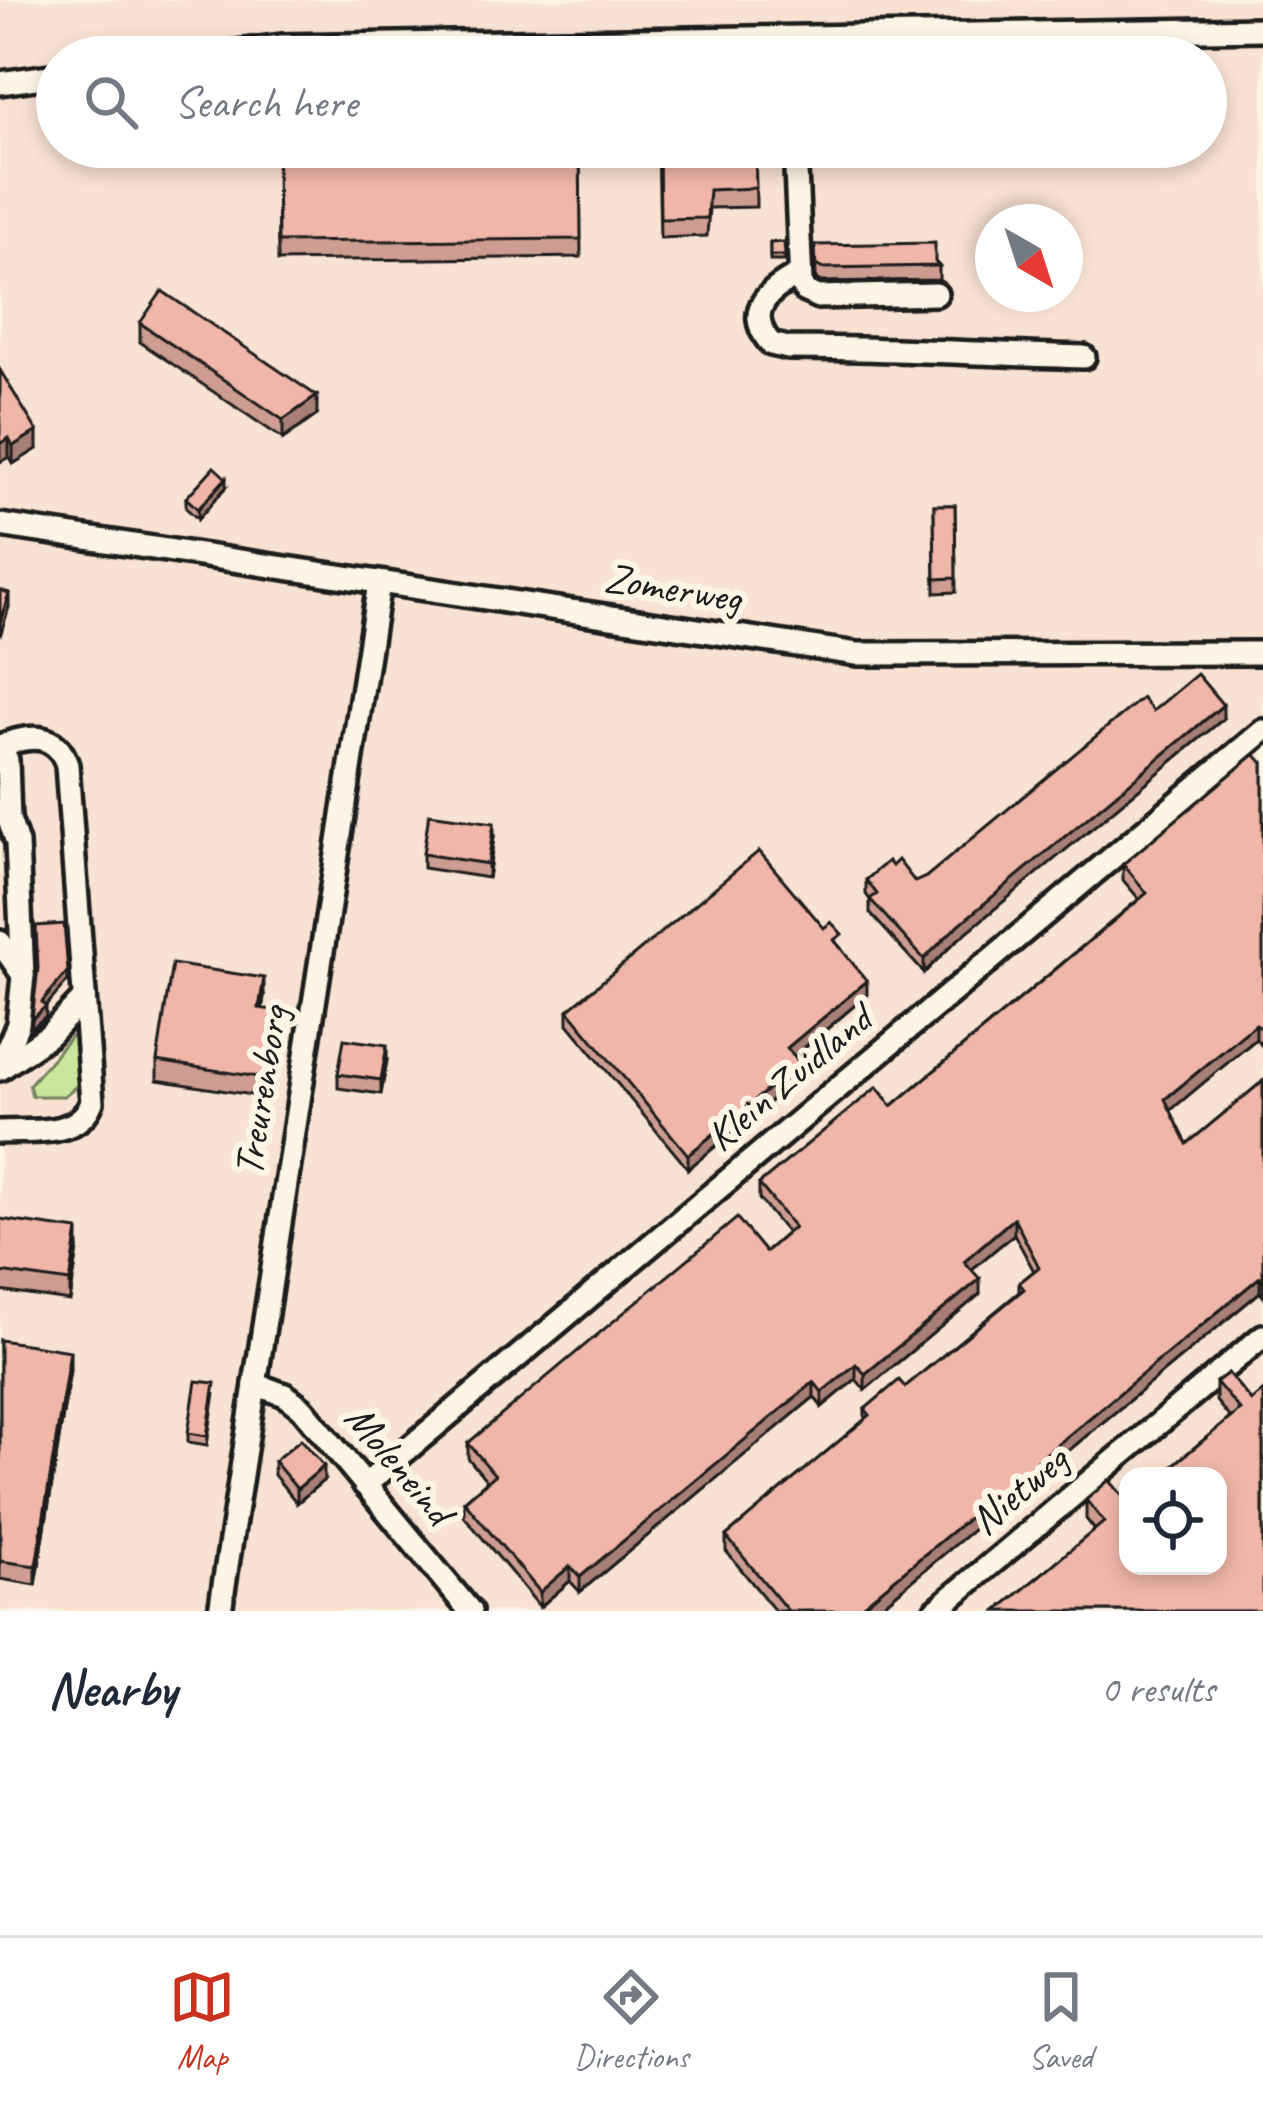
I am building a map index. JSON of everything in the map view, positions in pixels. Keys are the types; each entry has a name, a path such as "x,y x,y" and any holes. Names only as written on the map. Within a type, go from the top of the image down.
{"street":[{"path":"1089,36 1263,29"},
{"path":"0,83 36,78"},
{"path":"796,168 801,284 811,296 936,294"},
{"path":"800,274 769,290 761,305 761,328 771,344 1084,357"},
{"name":"Zomerweg","path":"0,525 856,653 1263,652"},
{"name":"Treurenborg","path":"220,1611 379,583"},
{"name":"Klein Zuidland","path":"365,1485 1263,731"},
{"path":"0,1068 18,1024 23,976 17,843 9,818 7,760 0,747 17,739 43,737 63,751 67,765 92,1102 86,1116 68,1128 0,1132"},
{"path":"0,942 23,976"},
{"path":"0,1068 49,1034 84,998"},
{"name":"Nietweg","path":"934,1611 1263,1336"},
{"name":"Moleneind","path":"255,1384 285,1395 302,1408 470,1611"}],"shaded area":[{"path":"0,0 1263,0 1263,1611 0,1611"}],"green space":[{"path":"74,1033 79,1033 79,1084 64,1096 32,1096 29,1085"}],"building":[{"path":"277,168 580,168 581,239 278,242"},
{"path":"659,168 756,168 756,188 709,190 707,218 660,219"},
{"path":"784,242 785,256 770,256 770,243"},
{"path":"935,243 939,266 816,265 815,245"},
{"path":"162,291 317,396 283,420 140,323"},
{"path":"0,370 37,431 13,446 9,438 0,444"},
{"path":"214,467 226,478 198,509 186,498"},
{"path":"934,505 955,505 956,578 935,579"},
{"path":"0,590 9,593 0,622"},
{"path":"1197,674 1223,705 956,927 924,959 870,899 877,894 866,880 888,861 892,866 898,860 915,882 926,877 1142,698 1153,711"},
{"path":"1255,754 1263,763 1263,1030 1256,1024 1165,1099 1187,1144 1263,1081 1263,1281 1260,1277 856,1611 788,1611 726,1536 870,1415 865,1409 899,1380 905,1387 1024,1289 1019,1283 1039,1267 1014,1218 964,1261 980,1279 865,1374 856,1364 822,1392 814,1382 580,1577 570,1566 540,1592 464,1501 495,1475 468,1443 737,1218 765,1252 794,1227 759,1184 877,1087 892,1106 1147,893 1123,864"},
{"path":"429,814 494,823 488,864 423,854"},
{"path":"759,851 824,928 831,922 842,934 834,940 867,981 787,1048 800,1063 688,1155 568,1010"},
{"path":"64,924 68,971 32,1019 38,968 36,926"},
{"path":"172,964 264,978 259,1008 279,1011 271,1079 157,1061"},
{"path":"344,1039 387,1045 381,1080 338,1074"},
{"path":"0,1219 78,1230 70,1282 0,1272"},
{"path":"0,1340 70,1351 36,1566 0,1561"},
{"path":"1228,1373 1251,1401 1263,1391 1263,1611 997,1611 1104,1522 1086,1500 1109,1480 1119,1492 1119,1575 1227,1575 1227,1467 1171,1467 1240,1410 1216,1382"},
{"path":"196,1381 215,1383 207,1436 188,1433"},
{"path":"301,1439 324,1466 297,1489 274,1461"}]}
